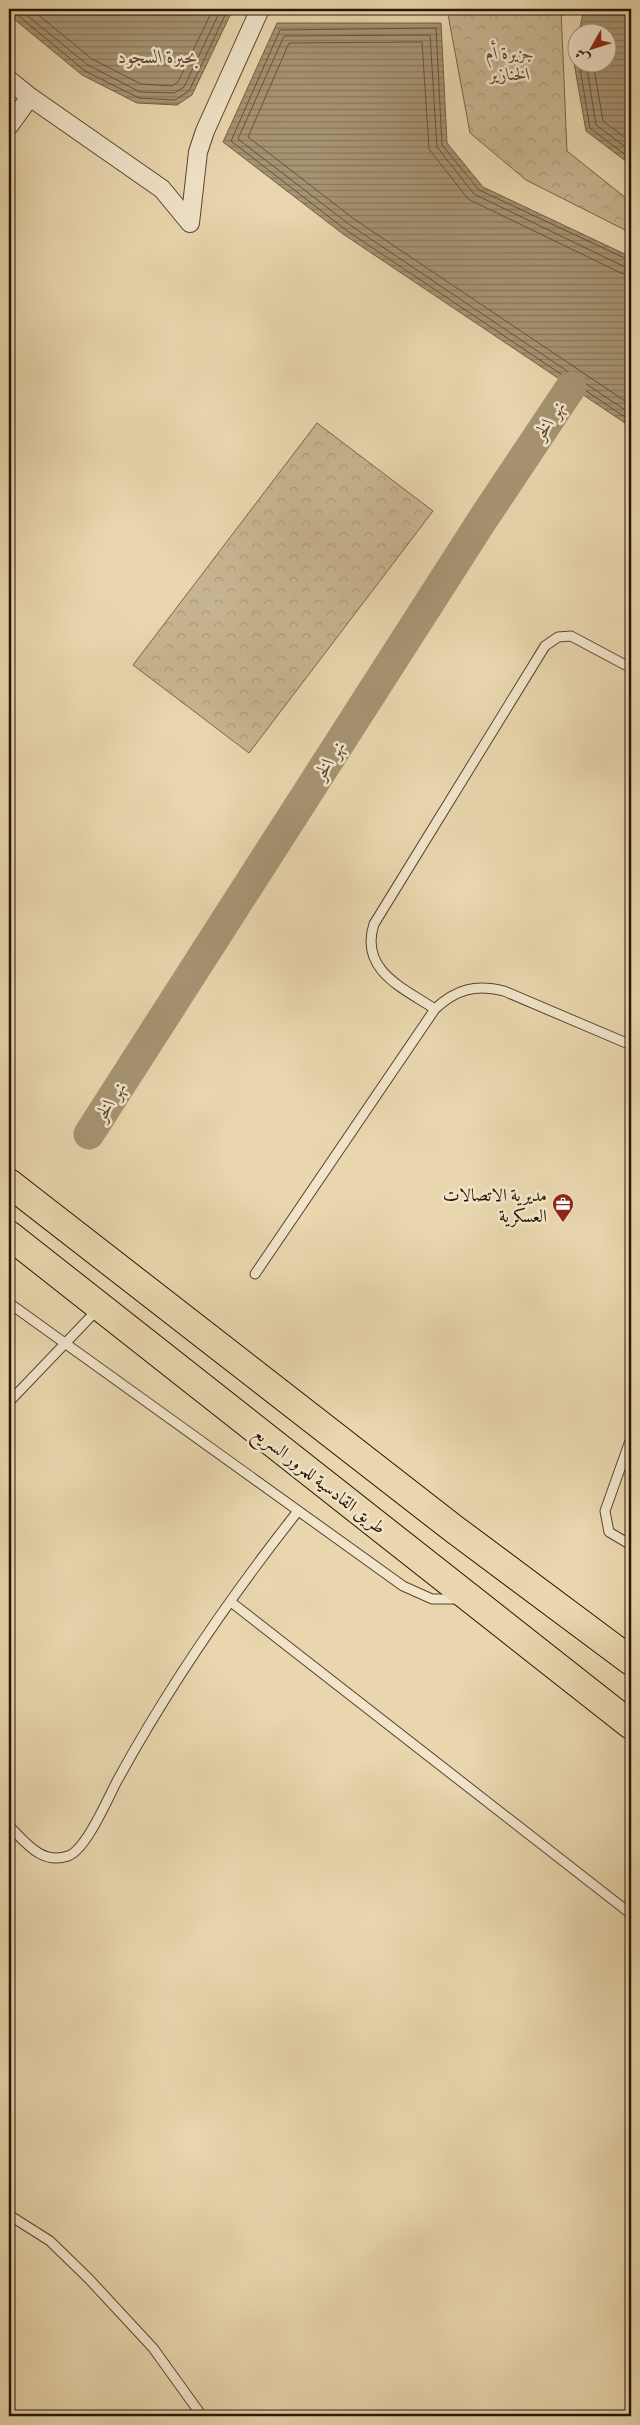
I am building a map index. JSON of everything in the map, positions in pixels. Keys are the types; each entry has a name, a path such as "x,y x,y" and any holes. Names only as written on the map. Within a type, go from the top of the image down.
{"highway":[{"path":"9,1170 63,1225"},
{"path":"9,1183 446,1523 631,1661"},
{"name":"طريق القادسية للمرور السريع","path":"9,1235 631,1725"},
{"path":"9,1243 40,1259"}],"street":[{"path":"9,80 30,97 162,189 190,223 198,152 205,131 259,11"},
{"path":"9,126 30,97"}],"lane":[{"path":"434,1009 384,975 379,968 371,953 370,943 374,924 545,646 558,637 571,636 631,668"},
{"path":"256,1274 434,1009 446,998 459,991 474,987 490,987 504,991 631,1045"},
{"path":"9,1303 411,1591 432,1599 470,1598"},
{"path":"9,1402 100,1307"},
{"path":"631,1438 605,1511 609,1532 631,1545"},
{"path":"9,1826 32,1850 50,1859 70,1856 84,1842 126,1765 187,1663 298,1511"},
{"path":"231,1602 631,1914"},
{"path":"9,2215 50,2241 89,2279 153,2348 202,2416"}],"green space":[{"name":"جزيرة أم الخنازير","path":"447,9 561,9 567,151 631,202 631,233 526,180 470,133"},
{"path":"317,423 433,511 249,753 133,665"}],"water":[{"name":"بحيرة السجود","path":"9,9 233,9 192,95 177,105 137,103 82,75 9,15"},
{"path":"584,9 631,9 631,165 586,131 576,72 618,72 618,22 581,22"},
{"path":"277,23 441,23 447,143 483,187 631,257 631,427 343,234 223,142"}],"waterway":[{"name":"نهر الخر","path":"89,1134 483,519 571,387"}],"place":[{"name":"مديرية الاتصالات العسكرية","path":"563,1223"}]}
